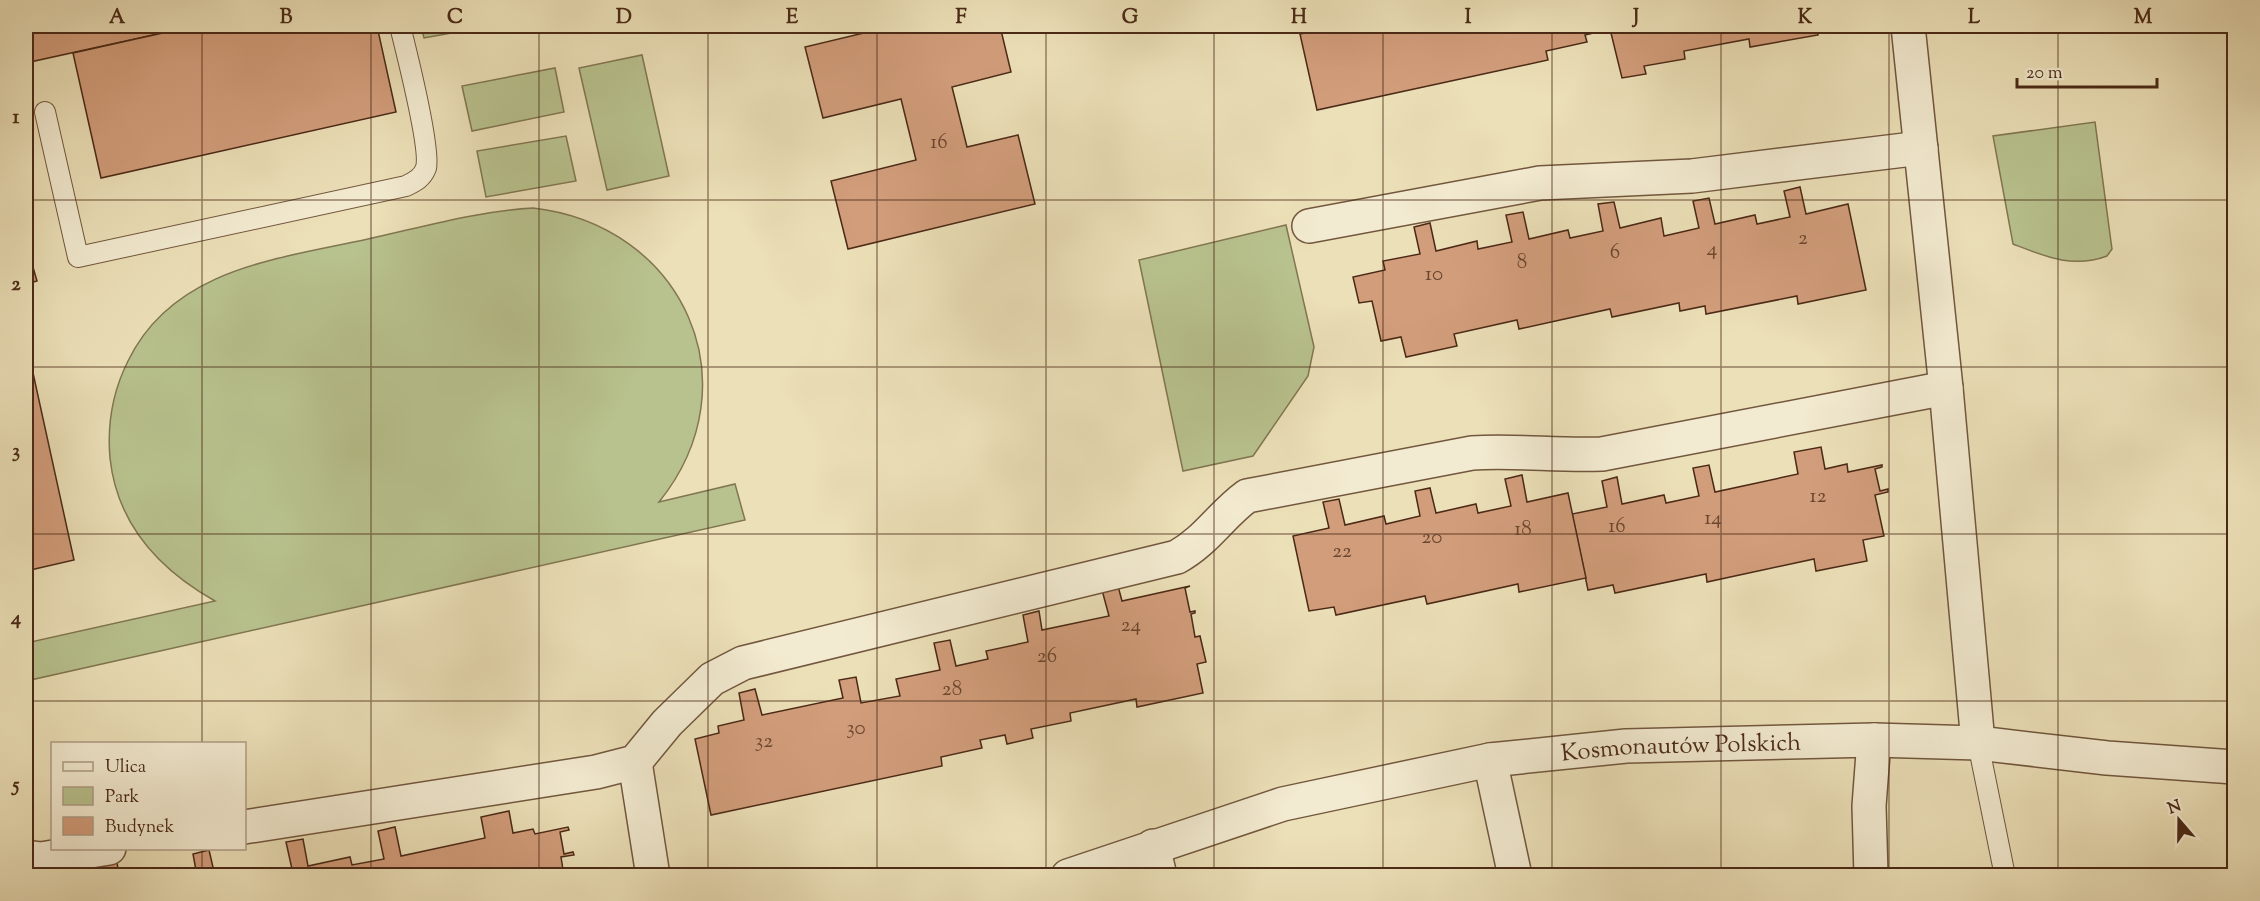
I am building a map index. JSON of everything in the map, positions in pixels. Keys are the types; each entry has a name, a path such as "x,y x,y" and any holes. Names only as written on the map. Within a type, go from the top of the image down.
{"street":[{"path":"1908,26 1946,388 1978,743"},
{"path":"1309,226 1540,183 1692,177 1922,148"},
{"path":"246,827 596,772 635,762 667,723 712,679 743,663 1177,557 1197,546 1227,510 1247,496 1472,453 1508,450 1573,456 1602,454 1946,388"},
{"path":"1871,876 1869,806 1874,740"},
{"name":"Kosmonautów Polskich","path":"1068,876 1157,861 1283,804 1490,760 1626,746 1874,740 1978,743 2107,758 2235,767"},
{"path":"1490,760 1515,876"},
{"path":"635,762 653,876"},
{"path":"26,857 41,859 102,850"}],"lane":[{"path":"45,112 78,257 389,191 420,179 426,166 420,118 400,26"},
{"path":"1978,743 2006,876"}],"green space":[{"path":"421,26 491,26 424,38"},
{"path":"642,55 669,176 607,190 579,68"},
{"path":"555,68 564,112 472,131 462,86"},
{"path":"2095,122 2112,249 2107,256 2094,260 2070,261 2013,244 1993,136"},
{"path":"566,136 576,181 486,197 477,151"},
{"path":"533,208 585,221 629,244 664,277 688,317 701,361 701,408 687,456 659,502 735,484 745,520 26,681 26,643 215,601 176,575 144,543 122,504 114,482 110,458 109,433 118,384 128,361 148,330 172,306 200,287 264,262 471,216"},
{"path":"1286,225 1314,347 1308,376 1253,456 1183,471 1139,260"}],"building":[{"path":"26,26 194,26 30,62"},
{"path":"194,26 377,26 396,112 101,178 73,53"},
{"path":"893,26 1000,26 1011,72 952,87 967,147 1018,135 1035,204 848,249 831,181 916,160 901,99 823,118 805,47"},
{"path":"1324,26 1816,26 1818,35 1750,47 1749,39 1684,51 1685,59 1644,66 1646,74 1622,78 1610,29 1585,35 1587,42 1546,51 1548,60 1317,110 1300,34 1325,29"},
{"path":"1800,187 1806,214 1848,204 1866,290 1798,304 1797,296 1706,314 1705,306 1680,311 1679,303 1612,317 1610,309 1519,329 1517,320 1454,334 1457,346 1406,357 1401,337 1381,341 1372,301 1359,303 1353,277 1385,270 1383,261 1420,254 1414,227 1430,223 1436,251 1477,241 1478,249 1512,242 1506,215 1523,212 1529,239 1568,230 1570,238 1603,231 1598,204 1614,202 1620,228 1661,218 1664,236 1699,228 1693,201 1709,198 1715,224 1755,215 1757,224 1790,217 1784,191"},
{"path":"30,257 37,281 26,284 26,259"},
{"path":"26,350 28,350 74,560 26,571"},
{"path":"1821,447 1825,469 1847,464 1848,472 1882,465 1875,469 1880,491 1888,489 1888,492 1875,495 1884,536 1863,540 1867,561 1816,571 1814,559 1707,582 1706,574 1615,593 1613,585 1588,590 1572,514 1607,507 1602,481 1617,477 1622,504 1664,495 1666,503 1699,496 1693,468 1709,465 1715,492 1798,474 1794,452"},
{"path":"1522,475 1527,502 1568,493 1586,578 1519,592 1518,584 1427,604 1425,596 1336,615 1334,607 1309,611 1293,536 1329,528 1323,502 1339,499 1345,525 1384,516 1386,524 1420,516 1415,491 1430,488 1436,513 1476,504 1478,513 1511,506 1505,479"},
{"path":"1118,586 1122,601 1190,586 1185,588 1190,612 1195,611 1191,614 1195,637 1200,636 1206,662 1197,664 1203,693 1137,707 1136,699 1070,713 1071,721 1031,729 1033,738 1007,744 1005,735 980,740 982,748 941,757 942,766 711,815 695,739 719,733 718,726 744,720 739,693 755,689 762,715 843,698 839,680 856,677 861,703 900,696 896,679 940,670 934,643 950,640 956,666 988,659 986,651 1028,642 1023,615 1039,611 1042,630 1109,616 1102,590"},
{"path":"509,811 513,833 533,829 535,834 568,827 569,830 560,832 564,854 573,852 574,855 561,857 564,876 262,876 292,869 286,842 303,839 308,866 350,857 352,865 384,859 378,831 395,827 401,856 485,838 481,817"},
{"path":"209,850 215,876 197,876 193,854"},
{"path":"117,862 119,876 102,876 100,865"},
{"path":"257,868 258,876 223,876"}]}
